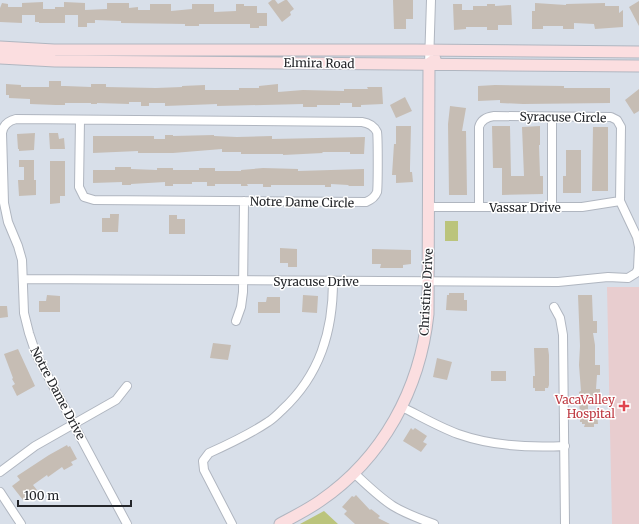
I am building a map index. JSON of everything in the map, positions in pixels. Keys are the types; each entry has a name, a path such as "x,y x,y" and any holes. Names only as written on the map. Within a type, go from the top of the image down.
{"main road":[{"name":"Elmira Road","path":"0,47 54,50 639,52"},
{"path":"346,64 373,58 423,57 430,51"},
{"path":"429,64 431,61 440,57 479,56 511,51"},
{"name":"Elmira Road","path":"0,58 54,61 639,66"},
{"name":"Christine Drive","path":"280,524 320,501 354,474 384,438 402,407 418,368 427,318 429,282 429,64"}],"street":[{"name":"Christine Drive","path":"429,64 431,0"},
{"name":"Syracuse Circle","path":"479,207 479,129 482,120 494,116 609,117 614,119 618,123 621,130 620,201 637,237 639,247 639,266 636,273 631,277 608,277"},
{"path":"552,117 552,207"},
{"name":"Notre Dame Circle","path":"16,119 362,122 370,124 376,131 378,138 378,189 375,196 369,201 363,202 94,200 82,195 78,185 80,120"},
{"name":"Notre Dame Drive","path":"16,119 7,123 2,130 3,193 6,212 22,260 24,313 36,354 127,524"},
{"path":"236,321 241,307 243,280 244,201"},
{"name":"Vassar Drive","path":"429,207 582,207 620,201"},
{"name":"Syracuse Drive","path":"23,279 558,282 608,277"},
{"path":"232,524 204,470 203,461 209,453 269,421 294,399 308,381 320,359 329,329 332,314 333,281"},
{"path":"554,307 560,318 563,335 565,524"},
{"path":"0,472 35,446 116,400 127,386"},
{"path":"402,407 457,434 475,439 525,447 565,446"},
{"path":"354,474 381,498 394,507 434,524"},
{"path":"0,492 21,524"}],"shaded area":[{"name":"VacaValley Hospital","path":"607,287 639,287 639,524 612,524"}],"green space":[{"path":"445,221 458,221 458,241 445,241"},
{"path":"324,511 338,524 300,524"}],"building":[{"path":"275,0 278,4 287,0 294,9 290,12 291,15 282,22 268,3"},
{"path":"393,0 413,0 413,19 406,19 406,29 394,29"},
{"path":"639,1 639,26 629,7"},
{"path":"43,2 43,9 64,7 64,2 85,3 85,10 107,9 107,3 129,3 129,8 138,7 138,10 150,10 150,4 171,4 171,11 192,9 192,4 214,4 214,12 236,11 236,4 244,4 244,6 257,6 257,13 267,13 267,26 250,28 250,24 199,24 199,26 185,26 185,24 121,23 121,21 95,20 95,23 87,23 87,27 78,27 78,15 65,15 65,23 35,22 35,15 22,15 22,23 0,22 0,8 2,3 8,4 8,7 22,7 22,3"},
{"path":"535,3 566,5 605,3 605,6 619,6 619,13 623,10 623,27 595,29 594,24 574,23 574,29 563,29 563,26 543,26 543,29 532,29 532,11 535,11"},
{"path":"453,4 462,4 462,10 473,10 473,6 487,6 487,4 495,4 495,6 511,5 512,25 498,25 498,30 487,30 487,27 466,27 466,29 454,30"},
{"path":"49,81 61,81 61,86 91,87 91,84 106,84 106,87 156,88 205,85 205,90 239,90 239,88 259,88 259,86 278,84 278,92 303,90 344,91 344,89 368,89 367,87 382,87 383,104 361,105 361,107 352,107 352,103 340,103 340,105 317,105 317,107 303,107 303,104 217,106 217,104 165,106 165,103 149,103 149,106 141,106 141,102 129,102 129,104 65,103 65,105 56,105 30,104 30,99 9,98 9,95 6,95 6,84 21,85 21,87 49,87"},
{"path":"495,85 610,88 610,103 523,104 500,103 500,100 478,101 478,86"},
{"path":"639,89 639,111 634,114 625,100"},
{"path":"405,97 412,111 396,118 390,105"},
{"path":"450,106 466,108 462,131 466,131 467,195 449,195 448,124"},
{"path":"396,126 411,126 410,172 412,172 413,182 396,183 396,175 392,175 394,144 396,144"},
{"path":"492,126 510,126 511,176 524,176 522,127 540,126 540,176 543,176 543,194 502,195 502,168 493,168"},
{"path":"593,127 608,127 608,191 592,191"},
{"path":"35,133 34,150 19,151 17,134"},
{"path":"49,133 58,133 59,139 64,138 65,149 50,149"},
{"path":"165,135 214,135 237,137 272,136 272,139 365,137 364,154 350,154 350,152 322,152 323,153 283,155 241,154 241,152 222,152 222,149 173,153 138,153 138,151 93,153 93,136 154,136 154,139 165,139"},
{"path":"566,150 581,150 581,193 563,193 563,176 566,176"},
{"path":"19,160 34,160 36,195 19,196 18,180 24,180 24,167 19,167"},
{"path":"50,161 65,161 65,196 60,196 60,203 50,204"},
{"path":"115,167 157,170 157,168 173,168 173,170 199,170 199,168 215,168 215,171 241,171 263,168 298,169 298,171 364,169 364,186 331,184 331,187 325,187 325,185 271,185 271,187 263,187 263,184 247,184 248,186 241,186 241,184 215,184 215,186 207,186 207,182 173,184 173,186 165,186 165,182 131,185 122,185 122,182 93,183 93,170 115,170"},
{"path":"110,214 119,214 118,232 102,232 102,218 110,218"},
{"path":"169,215 177,215 177,219 185,219 185,234 169,234"},
{"path":"280,248 297,249 297,267 288,267 288,263 280,263"},
{"path":"372,249 411,250 411,264 403,265 403,268 380,268 381,264 372,264"},
{"path":"449,293 464,293 464,300 467,300 467,311 446,310 447,295 449,295"},
{"path":"47,295 60,296 60,312 39,312 39,301 46,301"},
{"path":"303,295 318,296 317,313 302,312"},
{"path":"578,295 592,295 593,321 597,321 597,333 593,333 595,345 595,365 600,365 600,375 597,375 596,389 600,389 600,400 588,400 588,412 597,412 598,424 594,424 594,427 584,427 585,424 580,422 579,392 581,391"},
{"path":"267,297 280,297 280,313 258,313 258,302 266,302"},
{"path":"0,306 7,306 8,317 0,318"},
{"path":"213,343 231,345 228,360 210,358"},
{"path":"534,348 548,348 549,385 548,388 545,388 545,391 535,391 535,388 533,388 533,376 535,376"},
{"path":"18,349 35,386 17,396 12,386 15,384 4,354"},
{"path":"437,358 452,362 447,380 433,377"},
{"path":"491,371 506,371 506,381 491,381"},
{"path":"411,428 413,430 415,428 427,436 423,442 427,444 421,452 403,441"},
{"path":"67,445 68,447 70,446 77,459 71,462 73,465 64,470 62,467 48,477 47,475 33,485 37,490 23,500 12,486 20,480 17,476"},
{"path":"356,495 370,510 371,509 380,516 378,518 390,524 355,524 344,514 347,511 342,507 352,496 354,497"}],"place":[{"name":"VacaValley Hospital","path":"624,406"}]}
